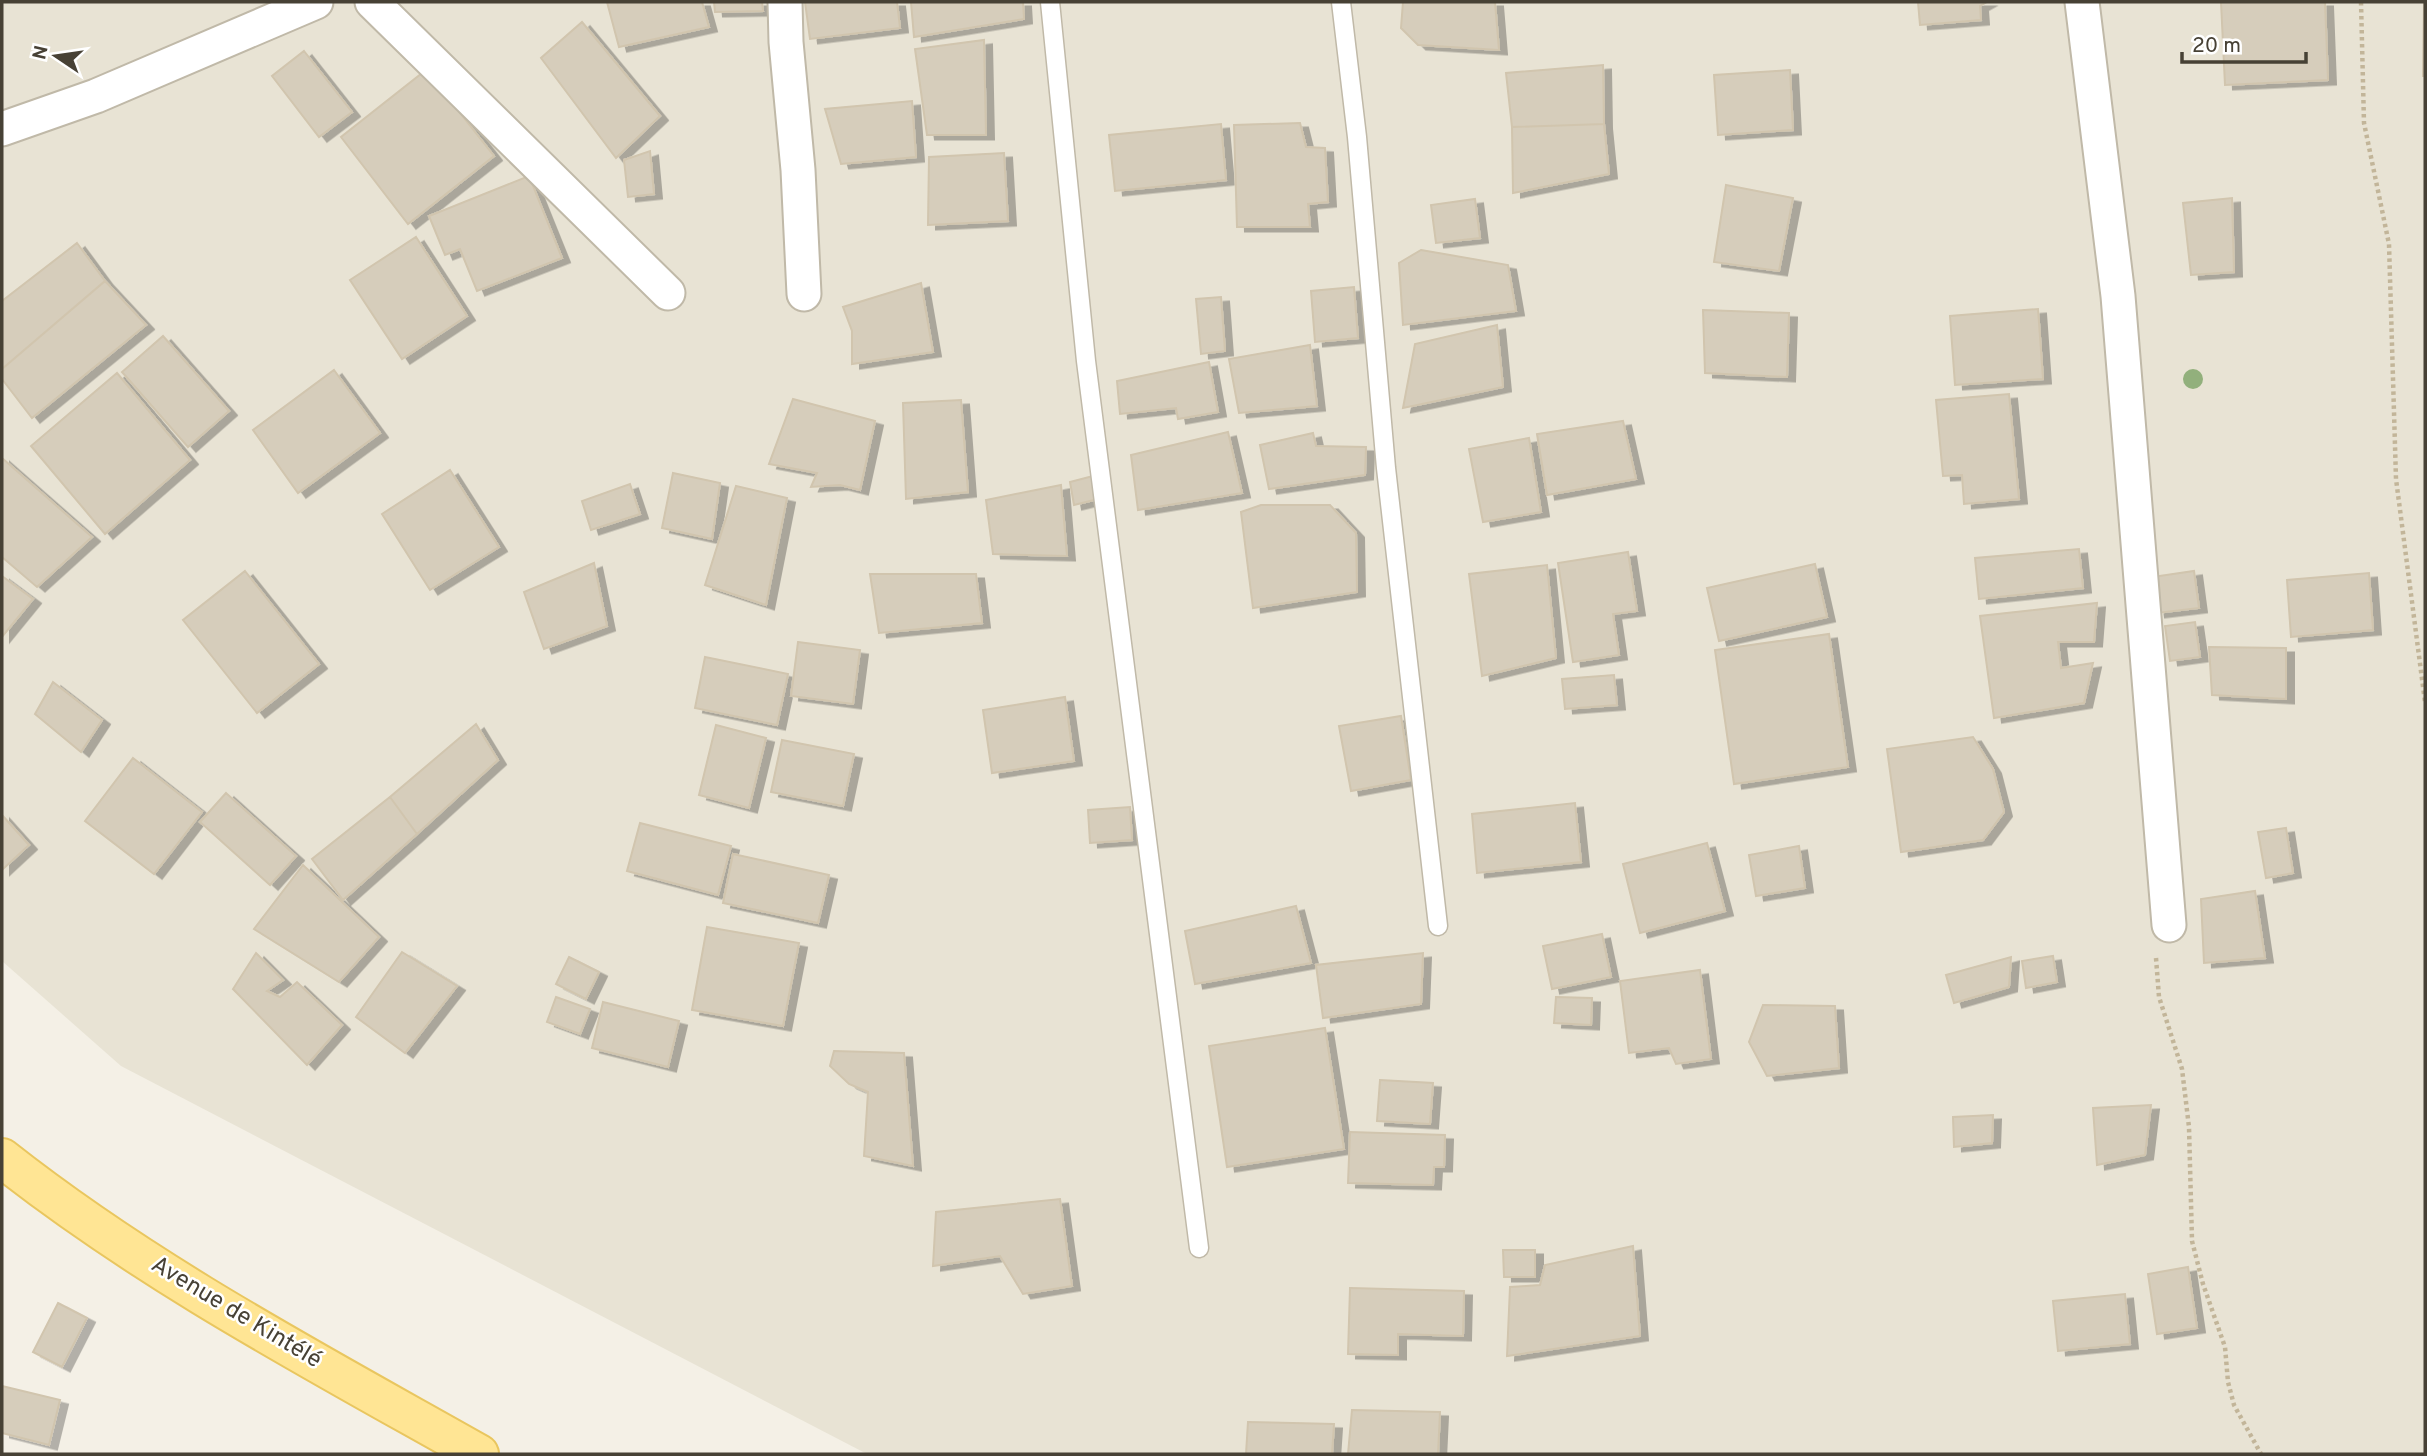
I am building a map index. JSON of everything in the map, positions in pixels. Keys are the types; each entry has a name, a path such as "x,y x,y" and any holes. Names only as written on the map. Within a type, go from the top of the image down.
{"main road":[{"name":"Avenue de Kintélé","path":"2,1158 56,1200 221,1308 479,1454"}],"street":[{"path":"2,129 96,96 316,2"},
{"path":"372,2 668,293"},
{"path":"785,2 804,294"},
{"path":"2082,2 2118,296 2169,925"}],"lane":[{"path":"1050,2 1086,361 1199,1248"},
{"path":"1341,2 1357,137 1386,468 1438,926"}],"path":[{"path":"2361,2 2364,123 2389,244 2396,479 2425,702"}],"shaded area":[{"path":"2,2 2425,2 2425,1454 867,1454 121,1066 2,961"}],"building":[{"path":"607,2 702,2 709,27 619,47"},
{"path":"714,2 762,2 763,11 715,12"},
{"path":"805,2 897,2 900,28 810,39"},
{"path":"911,2 1023,2 1024,19 914,37"},
{"path":"1403,2 1495,2 1499,50 1418,45 1401,28"},
{"path":"1918,2 1987,2 1980,6 1981,20 1920,25"},
{"path":"2221,2 2325,2 2328,80 2225,85"},
{"path":"2424,2 2425,76 2423,76"},
{"path":"582,22 660,116 616,158 541,58"},
{"path":"984,40 986,135 927,135 915,49"},
{"path":"304,51 352,112 319,137 272,76"},
{"path":"1603,65 1604,124 1512,127 1506,73"},
{"path":"426,70 494,156 408,224 341,137"},
{"path":"1790,70 1793,130 1718,135 1714,75"},
{"path":"912,101 916,157 841,164 825,109"},
{"path":"1300,123 1306,147 1325,148 1328,202 1308,204 1310,227 1237,227 1234,125"},
{"path":"1221,124 1226,180 1115,191 1109,135"},
{"path":"1604,124 1609,174 1513,193 1512,127"},
{"path":"650,151 654,194 628,197 624,160"},
{"path":"1004,153 1008,221 928,225 929,157"},
{"path":"529,176 562,258 477,291 460,249 445,255 429,216"},
{"path":"1726,185 1793,198 1779,271 1714,262"},
{"path":"2232,198 2234,272 2191,275 2183,203"},
{"path":"1475,199 1480,238 1436,243 1431,205"},
{"path":"416,237 467,316 402,359 350,280"},
{"path":"77,243 105,281 2,369 2,301"},
{"path":"1421,250 1508,265 1516,311 1403,325 1399,263"},
{"path":"105,281 146,325 32,418 2,379 2,369"},
{"path":"921,283 933,352 852,364 852,331 843,307"},
{"path":"1354,287 1358,338 1315,342 1311,291"},
{"path":"1221,297 1225,351 1201,354 1196,299"},
{"path":"2038,309 2043,379 1955,385 1950,316"},
{"path":"1703,310 1789,313 1787,377 1705,373"},
{"path":"1497,325 1503,387 1403,408 1415,344"},
{"path":"163,336 229,411 188,447 122,372"},
{"path":"1310,345 1317,406 1239,413 1229,359"},
{"path":"1209,362 1218,412 1178,419 1176,408 1120,414 1117,381"},
{"path":"334,370 380,433 298,493 253,430"},
{"path":"117,373 190,460 105,534 31,446"},
{"path":"2009,394 2019,499 1964,504 1962,475 1943,476 1936,400"},
{"path":"793,399 875,421 860,490 840,485 811,487 817,473 769,464"},
{"path":"961,400 968,492 906,499 903,403"},
{"path":"1623,421 1636,479 1547,495 1537,434"},
{"path":"1228,432 1242,493 1138,510 1131,455"},
{"path":"1313,433 1316,446 1366,447 1365,475 1269,489 1260,445"},
{"path":"1529,438 1541,512 1483,522 1469,449"},
{"path":"2,458 92,537 37,587 2,557"},
{"path":"450,470 499,547 430,590 382,514"},
{"path":"673,473 720,483 712,539 662,528"},
{"path":"1093,476 1098,499 1074,505 1070,482"},
{"path":"630,484 640,514 591,530 582,501"},
{"path":"1061,485 1067,556 993,554 986,500"},
{"path":"736,486 787,498 766,605 705,585"},
{"path":"1261,505 1330,505 1356,533 1357,592 1253,608 1241,512"},
{"path":"2079,549 2083,588 1979,599 1975,558"},
{"path":"1628,552 1637,611 1613,614 1619,655 1573,662 1558,563"},
{"path":"594,563 607,626 544,649 524,592"},
{"path":"1815,564 1827,617 1719,641 1707,588"},
{"path":"1547,565 1556,658 1482,676 1469,574"},
{"path":"245,571 319,664 257,713 183,620"},
{"path":"2194,571 2199,608 2157,613 2152,577"},
{"path":"2369,573 2373,630 2291,637 2287,580"},
{"path":"870,574 976,574 982,623 879,633"},
{"path":"2,576 33,599 2,637"},
{"path":"2097,603 2094,642 2058,642 2061,668 2093,663 2084,703 1994,718 1980,616"},
{"path":"2195,622 2200,657 2170,661 2165,626"},
{"path":"1829,634 1848,767 1734,784 1715,650"},
{"path":"798,642 860,650 853,704 791,696"},
{"path":"2209,647 2286,648 2286,699 2212,695"},
{"path":"705,657 788,674 777,725 695,708"},
{"path":"1614,675 1617,705 1565,709 1562,679"},
{"path":"53,682 102,720 81,752 35,714"},
{"path":"1065,697 1074,761 992,773 983,710"},
{"path":"1401,716 1411,780 1351,791 1339,726"},
{"path":"476,724 498,760 417,834 390,797"},
{"path":"716,725 766,738 749,808 699,795"},
{"path":"1973,737 1993,769 2004,812 1983,840 1901,852 1887,749"},
{"path":"782,740 854,754 843,806 771,792"},
{"path":"133,758 202,812 154,874 85,821"},
{"path":"226,793 296,856 270,885 200,822"},
{"path":"390,797 417,834 343,900 312,859"},
{"path":"1575,803 1581,862 1477,873 1472,814"},
{"path":"1130,807 1132,840 1090,843 1088,810"},
{"path":"2,815 29,845 2,870"},
{"path":"640,823 731,846 718,895 627,871"},
{"path":"2286,828 2293,873 2266,878 2258,832"},
{"path":"1707,843 1725,911 1640,933 1623,864"},
{"path":"1799,846 1805,888 1756,896 1749,855"},
{"path":"733,854 829,875 818,923 723,903"},
{"path":"303,865 379,937 339,982 254,929"},
{"path":"2255,891 2265,958 2204,963 2201,899"},
{"path":"1296,906 1311,963 1195,984 1185,931"},
{"path":"707,927 799,943 783,1026 692,1010"},
{"path":"1602,934 1611,977 1552,989 1543,946"},
{"path":"402,952 457,986 405,1053 356,1017"},
{"path":"256,953 283,980 267,991 280,997 297,982 342,1025 307,1065 233,989"},
{"path":"1423,953 1421,1004 1323,1018 1316,965"},
{"path":"2053,956 2057,982 2026,988 2022,961"},
{"path":"569,957 599,972 586,999 556,984"},
{"path":"2011,957 2009,987 1954,1003 1946,975"},
{"path":"1700,970 1711,1059 1676,1064 1669,1048 1629,1053 1620,981"},
{"path":"556,997 590,1009 580,1034 547,1022"},
{"path":"1556,997 1592,998 1591,1025 1554,1023"},
{"path":"603,1002 679,1021 668,1067 592,1048"},
{"path":"1763,1005 1835,1006 1839,1068 1767,1076 1749,1042"},
{"path":"1325,1028 1344,1149 1227,1167 1209,1046"},
{"path":"834,1051 904,1053 913,1166 864,1156 868,1092 849,1084 830,1066"},
{"path":"1380,1080 1433,1083 1430,1124 1377,1121"},
{"path":"2151,1105 2145,1155 2097,1165 2093,1108"},
{"path":"1993,1115 1992,1143 1954,1147 1953,1117"},
{"path":"1350,1132 1445,1135 1444,1167 1434,1167 1433,1185 1348,1183"},
{"path":"1060,1199 1072,1286 1023,1294 1000,1256 933,1266 936,1212"},
{"path":"1633,1246 1640,1336 1507,1356 1510,1287 1540,1285 1545,1265"},
{"path":"1503,1250 1535,1250 1535,1277 1504,1277"},
{"path":"2188,1267 2197,1328 2157,1334 2148,1274"},
{"path":"1350,1288 1464,1291 1463,1336 1398,1334 1398,1355 1348,1354"},
{"path":"2125,1294 2130,1344 2058,1351 2053,1301"},
{"path":"58,1303 87,1318 62,1367 33,1352"},
{"path":"2,1386 60,1400 49,1445 2,1433"},
{"path":"1352,1410 1440,1412 1438,1454 1348,1454"},
{"path":"1248,1422 1334,1424 1332,1454 1246,1454"}]}
